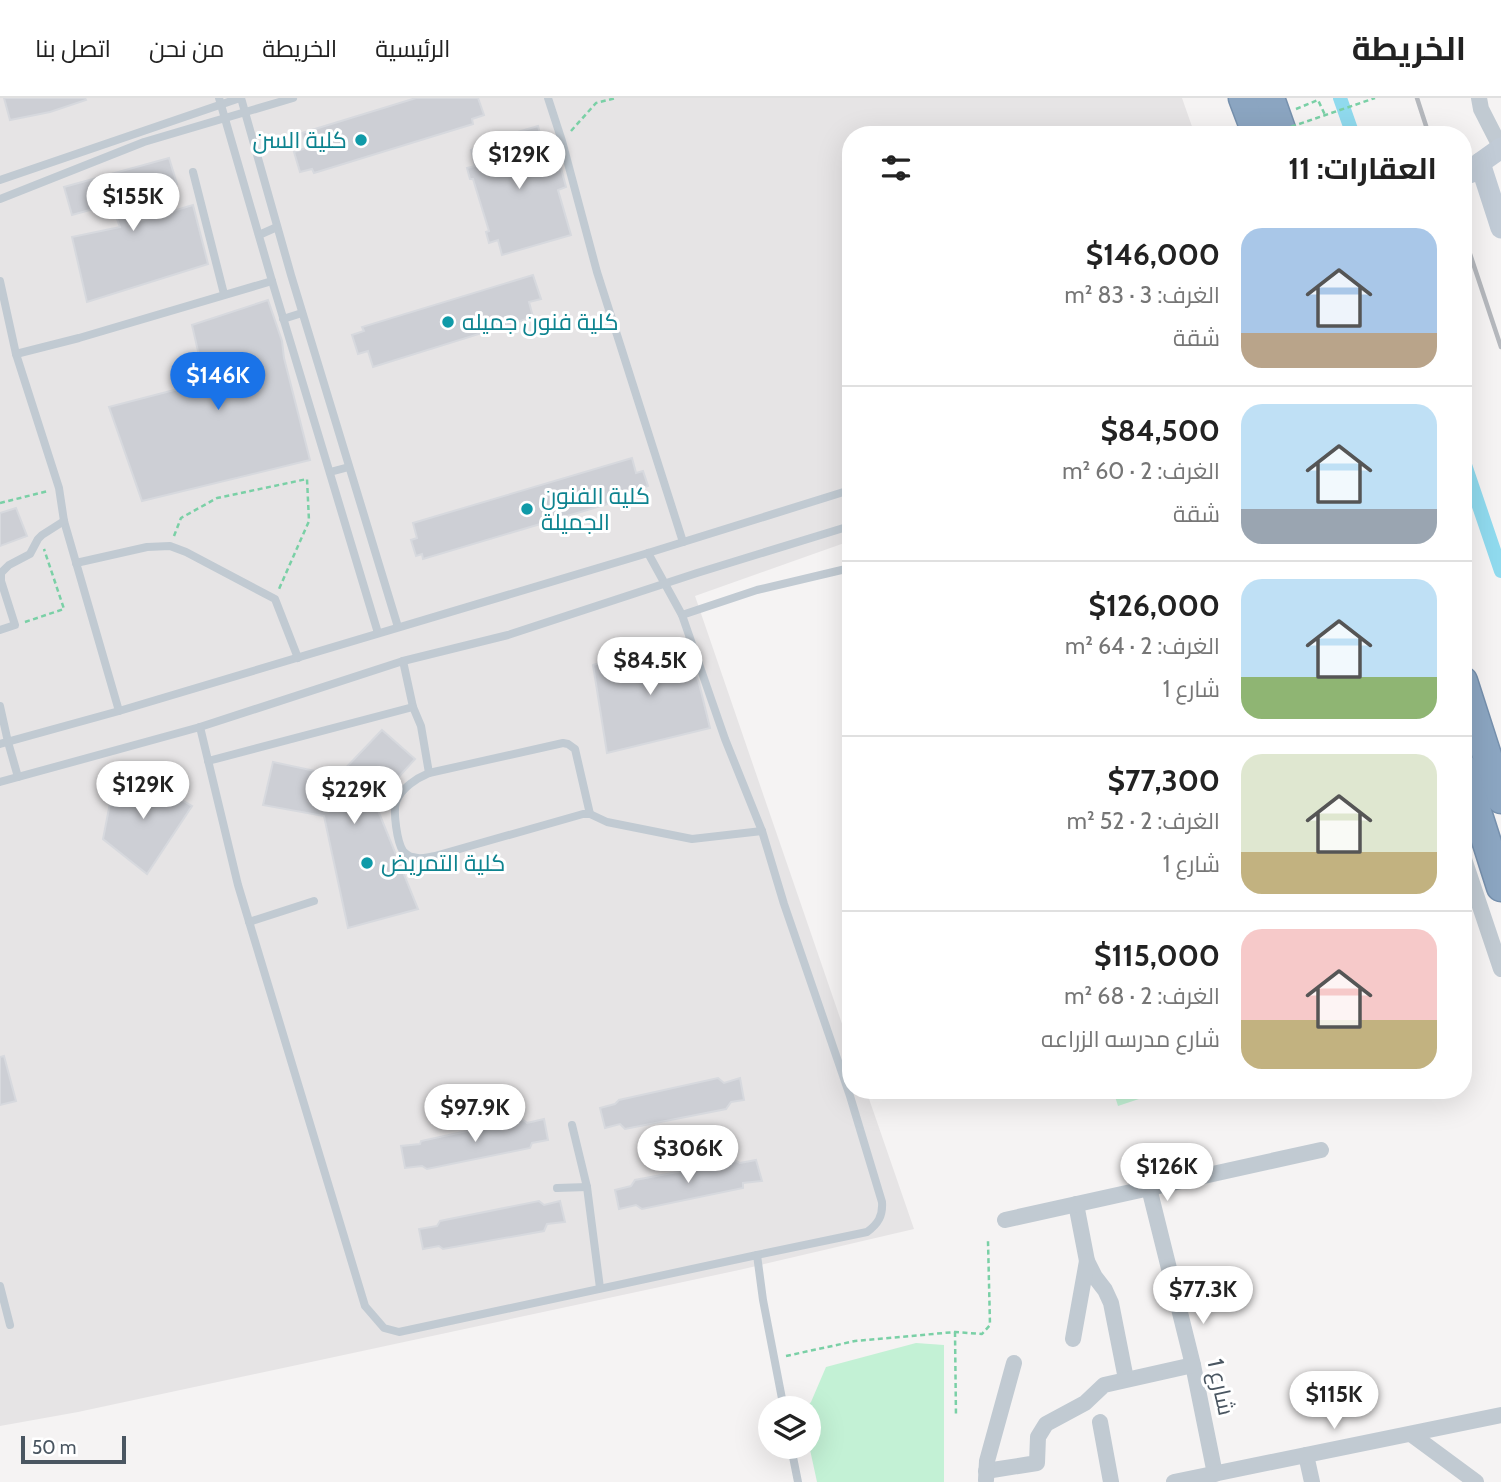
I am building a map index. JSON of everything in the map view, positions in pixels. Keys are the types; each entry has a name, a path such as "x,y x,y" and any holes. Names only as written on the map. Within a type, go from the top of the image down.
{"highway":[{"path":"1243,98 1254,126"},
{"path":"1270,98 1280,126"},
{"path":"1472,709 1501,799"},
{"path":"1472,796 1501,887"}],"main road":[{"path":"1472,165 1501,148"},
{"path":"1472,174 1501,228"}],"street":[{"path":"1479,98 1481,109 1501,148"},
{"path":"1472,883 1501,969"},
{"path":"1005,1220 1321,1150"},
{"name":"شارع 1","path":"1149,1188 1193,1365 1215,1474"},
{"path":"1076,1204 1087,1261 1111,1303 1126,1379"},
{"path":"1073,1339 1087,1261"},
{"path":"1014,1363 989,1452 986,1477 1037,1463 1038,1437 1046,1424 1085,1403 1104,1385 1193,1365"},
{"path":"1174,1482 1501,1415"},
{"path":"1100,1422 1111,1482"},
{"path":"1411,1434 1476,1482"},
{"path":"1306,1455 1312,1482"}],"lane":[{"path":"0,180 220,101 240,98 302,313 398,627"},
{"path":"0,199 144,142 293,98"},
{"path":"548,98 597,272 683,542"},
{"path":"220,101 379,633"},
{"path":"193,172 223,294"},
{"path":"259,235 277,226"},
{"path":"0,281 16,354 59,488 64,521 119,711"},
{"path":"16,354 272,281"},
{"path":"283,319 302,313"},
{"path":"330,472 349,467"},
{"path":"4,743 298,658 842,492"},
{"path":"0,630 15,625 1,573 9,565 30,554 42,535 64,521"},
{"path":"0,782 200,727 403,661 508,635 842,528"},
{"path":"76,563 147,547 170,546 209,563 275,599 298,658"},
{"path":"648,553 682,615 725,739 762,831 842,1073"},
{"path":"682,615 757,590 842,570"},
{"path":"403,661 413,707 421,726 429,774"},
{"path":"208,761 413,707"},
{"path":"0,709 4,743 18,777"},
{"path":"200,727 238,885 365,1306 384,1328 398,1332 867,1232 876,1226 883,1208 851,1099"},
{"path":"590,814 575,750 563,743 429,774 417,779 400,794 395,804 396,825 404,852 421,859 583,814 590,814 607,822 692,839 762,831"},
{"path":"249,922 314,901"},
{"path":"572,1125 587,1187 600,1288"},
{"path":"557,1188 587,1187"},
{"path":"757,1255 781,1396"},
{"path":"0,1286 10,1325"},
{"path":"793,1459 798,1482"}],"path":[{"path":"562,141 596,103 616,98"},
{"path":"1293,126 1375,98"},
{"path":"1297,109 1318,100 1325,115"},
{"path":"170,546 181,518 217,498 307,479 309,521 275,599"},
{"path":"0,503 59,488"},
{"path":"15,625 64,609 44,548"},
{"path":"774,1359 855,1341 955,1332 982,1334 990,1325 988,1241"},
{"path":"955,1332 956,1417"}],"shaded area":[{"path":"0,98 1182,98 1192,126 842,126 842,544 695,596 842,1024 842,1099 869,1099 914,1229 739,1270 78,1412 0,1426"}],"green space":[{"path":"1116,1099 1139,1099 1118,1106"},
{"path":"916,1343 944,1345 944,1482 817,1482 812,1459 821,1459 821,1396 814,1396 826,1367"}],"building":[{"path":"4,98 86,100 50,112 10,120"},
{"name":"كلية السن","path":"416,98 478,98 484,115 472,119 473,124 314,173 312,169 300,172 294,152 306,148 302,133"},
{"path":"538,126 551,171 561,168 566,187 558,190 571,235 502,255 498,240 489,243 486,232 489,231 473,179 470,179 467,168 475,166 471,150 481,147 480,143"},
{"path":"169,158 177,184 137,196 129,224 193,205 208,264 87,302 72,237 120,227 111,204 72,215 64,187"},
{"name":"كلية فنون جميله","path":"533,275 541,299 529,302 533,317 373,367 368,351 358,354 352,335 364,331 362,327"},
{"path":"268,300 282,341 310,460 142,501 109,407 205,382 192,325"},
{"name":"كلية الفنون الجميلة","path":"632,458 636,473 643,471 648,486 640,489 641,494 423,559 422,554 416,556 411,540 417,538 413,523"},
{"path":"16,508 27,536 0,546 0,513"},
{"path":"683,638 699,683 710,728 607,753 593,665"},
{"name":"كلية التمريض","path":"382,730 415,759 375,803 418,909 348,928 324,816 263,805 273,762 338,776"},
{"path":"128,776 141,776 192,806 147,874 103,839 111,798"},
{"path":"4,1056 16,1101 0,1105 0,1057"},
{"path":"718,1078 724,1083 740,1078 744,1100 731,1102 726,1109 625,1129 620,1124 605,1128 600,1108 615,1104 619,1100"},
{"path":"522,1119 527,1123 544,1119 548,1140 532,1143 530,1148 427,1169 422,1166 405,1168 401,1146 420,1144 421,1141"},
{"path":"756,1160 762,1181 743,1183 743,1188 642,1209 636,1205 619,1209 615,1190 631,1186 635,1180 736,1161 740,1163"},
{"path":"539,1201 544,1205 560,1201 565,1222 547,1224 544,1231 443,1249 439,1246 423,1249 419,1229 437,1226 440,1221"}],"waterway":[{"path":"1340,98 1350,126"},
{"path":"1472,486 1501,571"}],"railway":[{"path":"1417,98 1426,126"},
{"path":"1472,260 1501,347"}],"place":[{"name":"كلية السن","path":"361,140"},
{"name":"كلية فنون جميله","path":"448,322"},
{"name":"كلية الفنون الجميلة","path":"527,509"},
{"name":"كلية التمريض","path":"367,863"}]}
